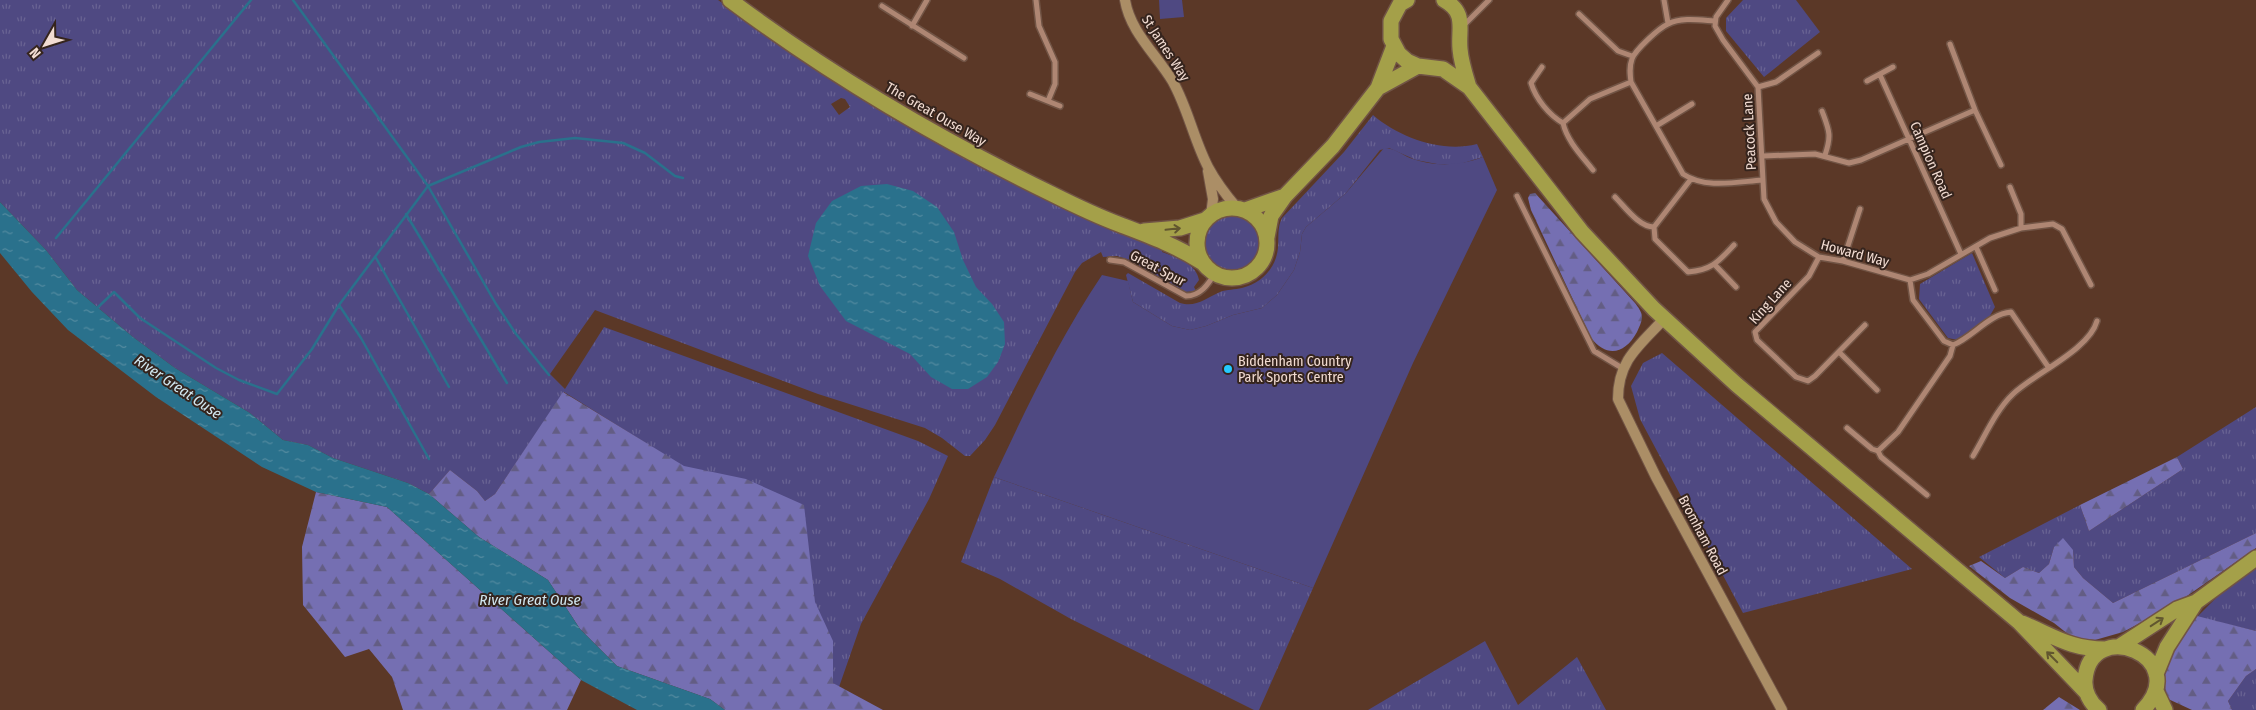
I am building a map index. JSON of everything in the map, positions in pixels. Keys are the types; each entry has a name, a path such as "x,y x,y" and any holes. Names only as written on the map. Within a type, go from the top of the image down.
{"highway":[{"name":"The Great Ouse Way","path":"730,0 800,50 926,128 1052,194 1104,218 1178,248 1209,268"},
{"path":"1407,0 1400,4 1391,21 1391,39 1394,46 1407,61 1443,69 1469,87 1582,232 1664,319 1737,385 2019,622 2086,692 2099,710"},
{"path":"1378,88 1425,66 1440,63 1453,55 1459,43 1462,27 1454,8 1444,0"},
{"path":"1459,43 1463,69 1469,87"},
{"path":"1285,196 1241,209 1223,209 1208,218 1201,227 1197,242 1198,249 1209,268 1230,278 1238,278 1252,272 1258,266 1266,252 1271,216 1285,196 1333,146 1378,88 1394,46"},
{"path":"1241,209 1257,218 1267,237"},
{"name":"The Great Ouse Way","path":"1140,232 1180,228 1208,218"},
{"path":"2086,692 2086,672 2097,655 2196,602 2256,558"},
{"path":"2143,710 2151,702 2156,691 2156,674 2167,647 2196,602"},
{"path":"2019,622 2068,644 2086,649 2132,648 2143,654 2151,662 2156,674"},
{"path":"2156,691 2165,710"}],"street":[{"path":"912,26 928,0"},
{"path":"1036,0 1039,26 1055,62 1055,84 1048,101"},
{"name":"St James Way","path":"1125,0 1126,10 1137,32 1158,58 1178,92 1208,166"},
{"path":"1462,27 1489,0"},
{"path":"1664,0 1668,23"},
{"path":"1728,0 1714,21 1694,20 1668,23 1651,36 1632,56 1630,70 1631,82 1682,174 1691,179 1654,227 1655,238 1688,272 1702,271 1714,265 1734,245"},
{"path":"882,6 964,58"},
{"path":"1579,14 1618,51 1632,56"},
{"name":"Peacock Lane","path":"1691,179 1705,183 1762,180 1763,156 1758,87 1723,40 1714,21"},
{"path":"1950,44 1975,110 2001,165"},
{"path":"1758,87 1776,82 1818,53"},
{"path":"1542,67 1531,83 1534,92 1554,118 1562,123 1569,138 1593,170"},
{"path":"1867,81 1893,67"},
{"name":"Campion Road","path":"1880,75 1961,254"},
{"path":"1562,123 1590,99 1631,82"},
{"path":"1030,94 1060,106"},
{"path":"1656,126 1692,104"},
{"path":"1763,156 1815,154 1825,155 1849,163 1861,160 1975,110"},
{"path":"1822,111 1830,131 1830,140 1825,155"},
{"path":"1208,166 1225,194 1241,209"},
{"path":"1208,166 1213,199 1208,218"},
{"name":"Howard Way","path":"1762,180 1764,199 1776,222 1795,242 1819,257 1843,261 1910,280"},
{"path":"2010,186 2021,214 2021,228"},
{"path":"1517,196 1594,351 1622,368 1664,319"},
{"path":"1615,196 1634,217 1648,227 1654,227"},
{"path":"1843,261 1860,209"},
{"path":"2049,368 2011,312 2000,313 1964,340 1953,345 1944,341 1913,300 1910,280 1928,274 1990,238 2021,228 2057,225 2062,229 2091,285"},
{"path":"1976,247 1995,290"},
{"name":"King Lane","path":"1819,257 1808,276 1755,332 1757,340 1796,377 1808,381 1865,325"},
{"name":"Great Spur","path":"1110,260 1124,262 1186,296 1192,296 1202,291 1209,268"},
{"path":"1714,265 1736,287"},
{"path":"1973,456 2002,407 2013,394 2084,341 2095,328 2097,321"},
{"path":"1878,451 1898,432 1950,356 1953,345"},
{"path":"1839,352 1877,390"},
{"name":"Bromham Road","path":"1622,368 1618,387 1618,399 1624,414 1782,710"},
{"path":"1847,428 1872,449 1878,451"},
{"path":"1878,451 1880,458 1927,496"}],"green space":[{"path":"0,0 718,0 797,55 1163,247 1162,252 1190,265 1199,280 1194,287 1196,291 1185,292 1130,260 1117,256 1103,257 1101,252 1082,263 1075,272 995,425 985,440 970,456 965,456 942,438 925,428 818,394 595,310 550,374 565,389 604,327 918,441 948,456 929,499 861,624 839,687 828,680 713,485 564,392 495,494 485,501 477,491 450,470 429,494 408,483 333,458 308,445 283,440 250,413 175,368 133,337 77,290 46,250 0,202","holes":["841,98 845,99 850,107 839,115 831,104"]},
{"path":"1159,0 1182,0 1184,17 1160,19"},
{"path":"1743,0 1796,0 1820,32 1764,77 1726,31 1726,18"},
{"path":"1373,115 1396,130 1422,142 1450,146 1477,144 1483,157 1460,164 1437,164 1416,160 1389,148 1380,150 1346,193 1306,227 1302,234 1300,252 1294,270 1277,295 1262,308 1233,315 1190,330 1172,326 1133,302 1126,275 1128,273 1180,303 1186,304 1201,302 1223,291 1249,286 1262,278 1271,268 1277,255 1282,218 1344,152"},
{"name":"Biddenham Country Park Sports Centre","path":"1384,148 1394,150 1419,161 1437,164 1456,164 1483,157 1497,190 1413,363 1313,588 994,477 1031,399 1086,299 1102,275 1128,281 1133,302 1172,326 1190,330 1233,315 1262,308 1277,295 1294,270 1300,252 1302,234 1306,227 1346,193"},
{"path":"1535,193 1640,310 1642,319 1637,332 1627,345 1621,349 1609,351 1603,349 1591,338 1531,210 1528,198 1530,194"},
{"path":"1227,215 1237,215 1252,223 1258,232 1260,243 1258,254 1252,263 1237,271 1227,271 1216,266 1209,259 1204,248 1204,238 1209,227 1216,220"},
{"path":"1972,253 1995,307 1988,319 1958,340 1948,338 1919,299 1920,284"},
{"path":"1662,353 1912,569 1743,613 1640,419 1631,386 1643,363"},
{"path":"563,392 684,466 746,479 804,505 815,602 833,641 833,683 883,710 725,710 710,699 617,666 580,629 548,580 479,537 429,494 450,470 477,491 485,501 495,494"},
{"path":"2256,407 2256,533 2113,603 2083,578 2074,567 2073,550 2054,547 2049,564 2039,573 2023,567 2005,578 1979,557 2080,505 2089,531 2183,469 2177,457"},
{"path":"2177,457 2183,469 2089,531 2080,505"},
{"path":"994,477 1313,588 1259,710 1254,710 1071,619 1000,579 961,562"},
{"path":"316,492 387,507 581,680 567,710 403,710 392,677 369,649 345,657 303,605 302,547"},
{"path":"2256,533 2256,548 2174,605 2123,632 2095,640 2073,638 2054,623 2010,598 1969,566 1981,561 2005,578 2023,567 2039,573 2049,564 2054,547 2063,538 2073,550 2074,567 2083,578 2113,603"},
{"path":"2256,566 2256,631 2197,617 2232,582"},
{"path":"2197,616 2256,631 2256,669 2246,676 2228,701 2232,710 2192,710 2166,698 2164,673 2174,647"},
{"path":"1485,641 1518,705 1577,657 1606,710 1368,710"},
{"path":"2256,669 2256,710 2232,710 2228,701 2246,676"},
{"path":"2059,697 2080,710 2043,710"}],"water":[{"path":"887,184 913,191 937,207 954,232 963,260 976,287 992,304 1004,322 1005,344 998,362 987,377 968,389 952,389 931,377 910,354 846,321 820,286 808,256 816,223 832,201 861,186"},
{"name":"River Great Ouse","path":"0,202 46,250 77,290 133,337 175,368 250,413 283,440 308,445 333,458 408,483 429,494 479,537 548,580 580,629 617,666 710,699 725,710 637,710 581,680 387,507 316,492 262,467 156,397 68,330 32,292 0,253"}],"waterway":[{"path":"56,238 251,0"},
{"path":"293,0 428,186 496,304 516,334 549,375"},
{"path":"96,309 114,292 140,318 216,368 239,380 277,394 312,349 339,305 428,186 521,147 539,142 575,138 623,143 645,153 675,176 683,178"},
{"path":"406,214 507,383"},
{"path":"376,258 449,387"},
{"path":"339,305 361,338 429,459"}],"place":[{"name":"Biddenham Country Park Sports Centre","path":"1228,369"}]}
